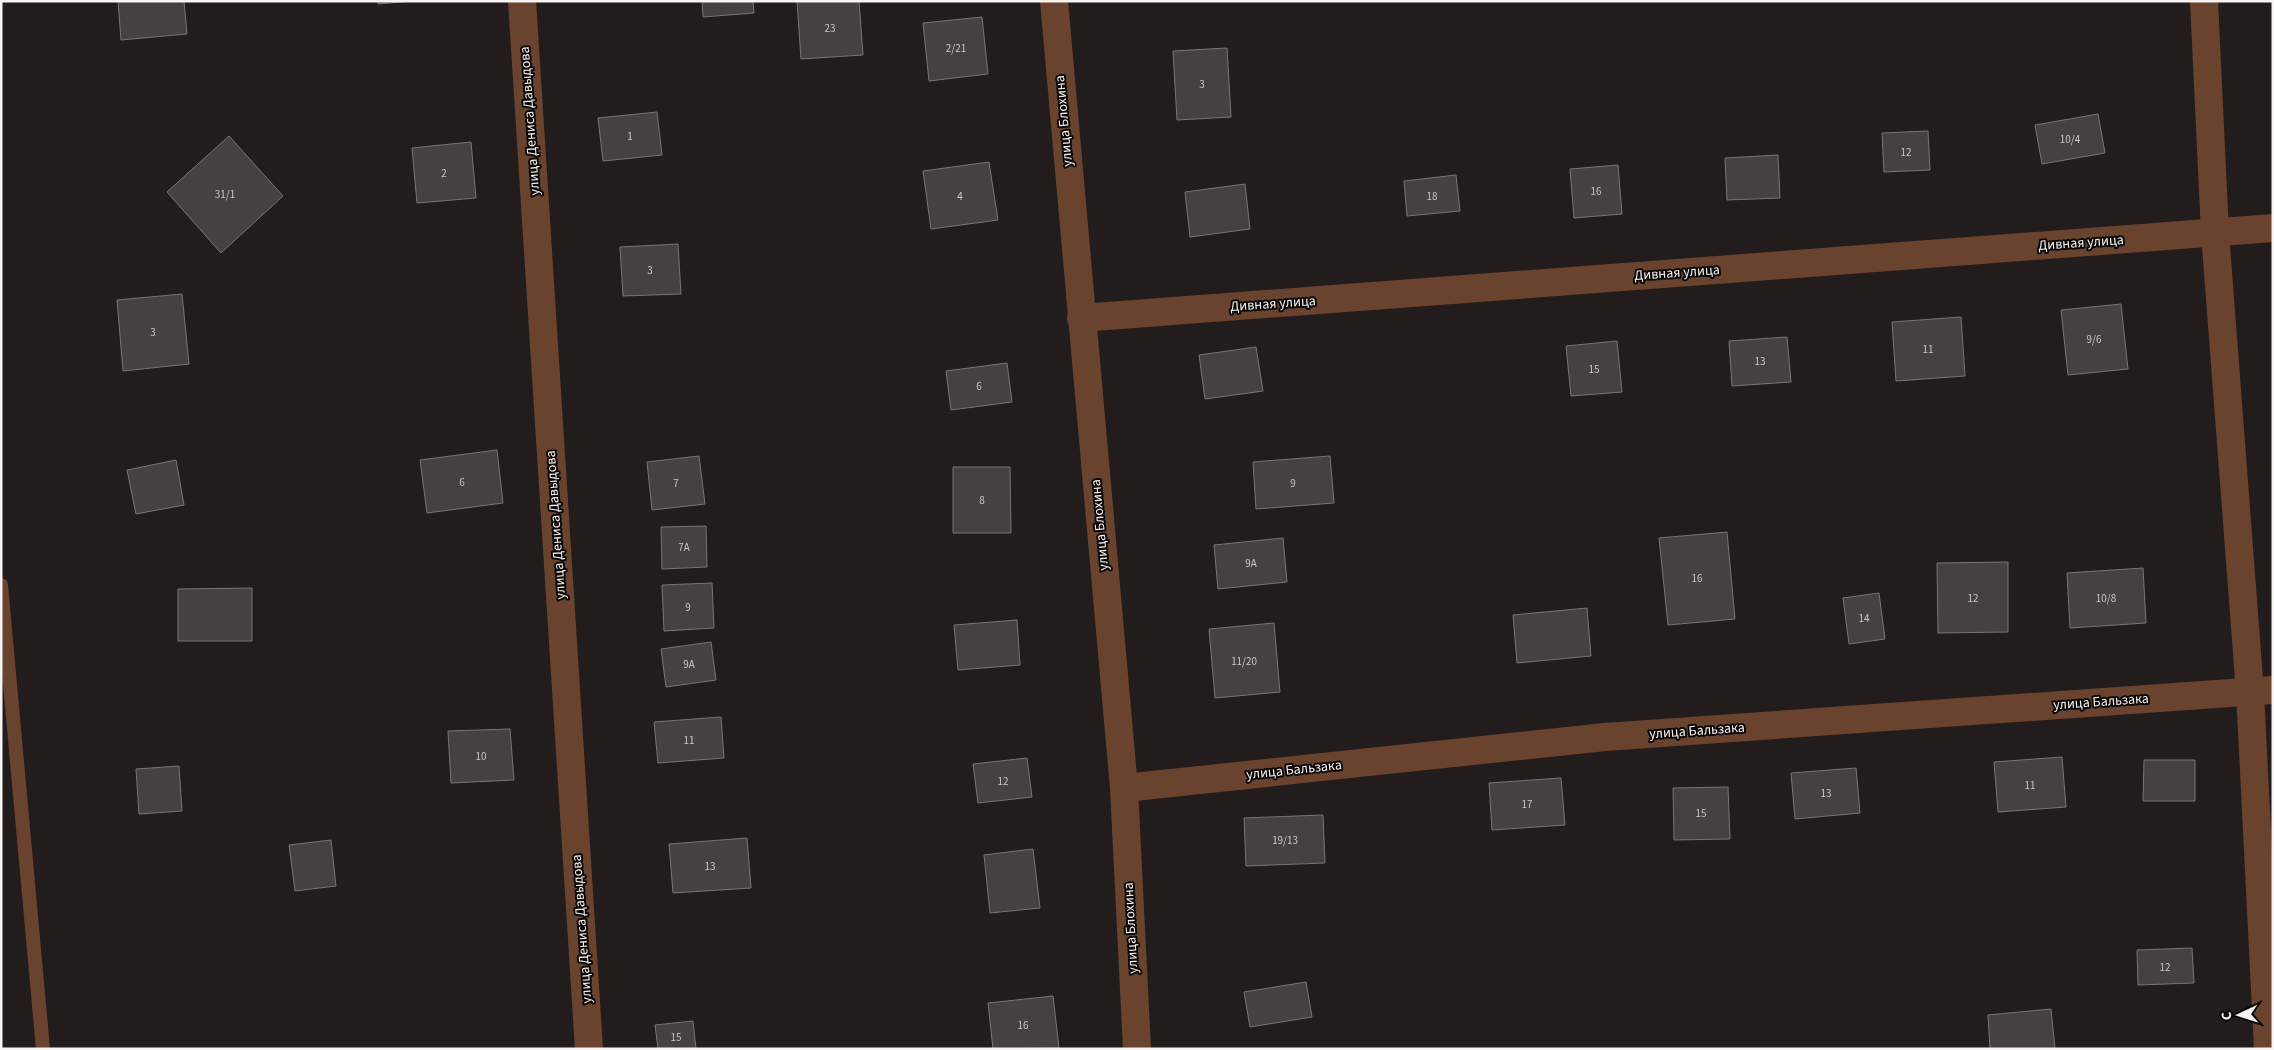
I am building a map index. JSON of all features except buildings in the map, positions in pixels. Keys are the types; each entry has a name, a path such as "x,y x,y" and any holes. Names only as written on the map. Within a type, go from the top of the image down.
{"street":[{"name":"улица Дениса Давыдова","path":"522,1 589,1049"},
{"name":"улица Блохина","path":"1054,1 1124,788 1137,1049"},
{"path":"2204,1 2215,233 2261,691 2268,1049"},
{"name":"Дивная улица","path":"1081,318 2273,228"},
{"name":"улица Бальзака","path":"1124,788 1605,737 2261,691"}],"lane":[{"path":"1,585 44,1049"}]}
